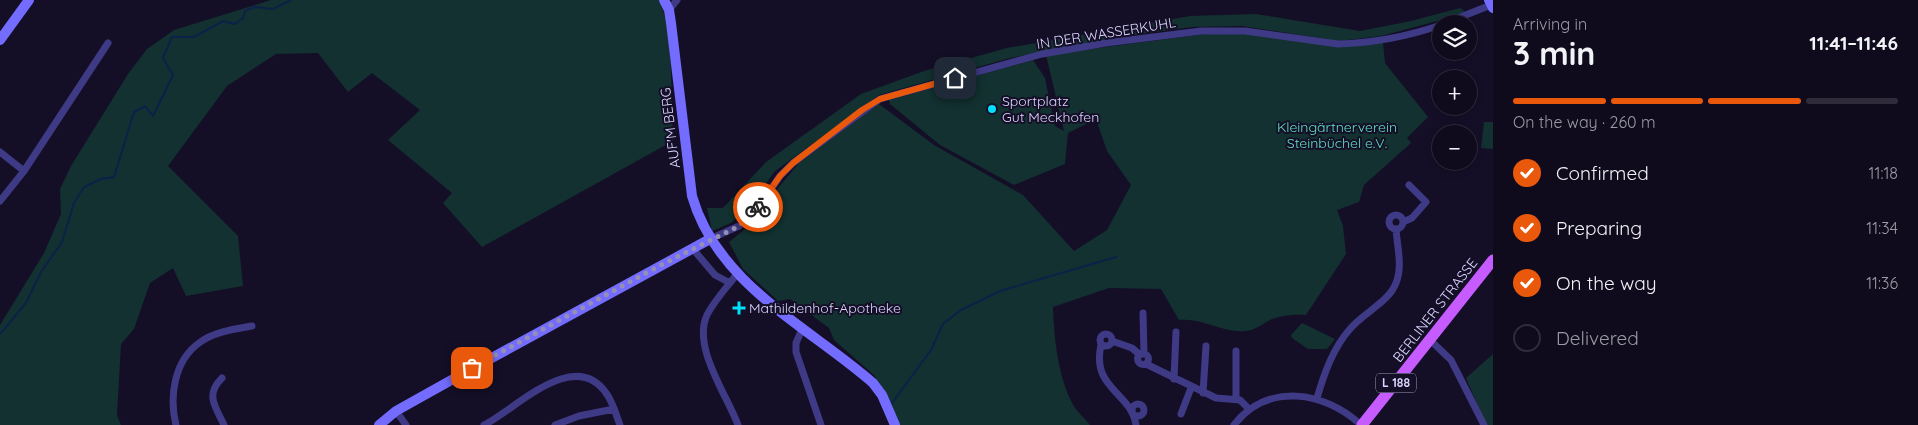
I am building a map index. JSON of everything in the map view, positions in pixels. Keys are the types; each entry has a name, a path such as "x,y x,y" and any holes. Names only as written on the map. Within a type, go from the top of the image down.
{"main road":[{"name":"BERLINER STRASSE","path":"1361,425 1493,260"}],"street":[{"path":"0,40 29,0"},
{"name":"AUF'M BERG","path":"664,0 669,10 692,196 698,219 710,239 737,274 873,383 882,394 895,425"},
{"path":"669,10 677,0"},
{"name":"IN DER WASSERKUHL","path":"1464,15 1491,4"},
{"name":"IN DER WASSERKUHL","path":"710,239 739,226 761,204 780,176 793,163 880,99 1042,54 1106,43 1201,31 1228,30 1338,44 1397,37 1432,27"},
{"path":"0,200 24,171 108,43"},
{"path":"0,152 24,171"},
{"path":"1396,229 1401,227 1403,222 1412,218 1426,202 1409,185"},
{"path":"1396,229 1389,225 1390,218 1396,215 1403,222"},
{"path":"1317,398 1328,366 1350,329 1389,295 1396,285 1399,265 1396,229"},
{"path":"379,425 396,411 710,239"},
{"path":"692,248 715,275 730,283"},
{"path":"737,274 707,316 703,334 707,356 738,425"},
{"path":"1142,354 1143,314"},
{"path":"176,425 172,405 173,392 179,370 192,351 200,342 252,326"},
{"path":"803,328 796,343 796,352 821,425"},
{"path":"1174,379 1176,332"},
{"path":"1430,340 1451,360 1484,425"},
{"path":"1136,425 1132,412 1102,376 1099,353 1101,345 1108,346 1112,341 1132,348 1149,358 1146,364 1191,388 1216,398 1236,399 1244,402 1249,409"},
{"path":"1203,393 1206,346"},
{"path":"1236,352 1236,399"},
{"path":"484,425 548,383 567,377 583,378 598,384 608,395 620,425"},
{"path":"222,378 214,386 212,396 224,425"},
{"path":"1181,414 1191,388"},
{"path":"1234,425 1249,409 1269,400 1289,395 1317,398 1338,407 1361,425"},
{"path":"555,425 579,416 614,409"},
{"path":"396,411 406,425"}],"green space":[{"path":"271,0 659,0 664,13 669,48 673,141 482,247 443,203 452,193 388,140 420,110 372,73 348,92 318,53 276,54 227,86 168,166 238,236 243,286 186,296 173,268 150,283 134,329 121,344 117,415 121,425 0,425 0,325 44,253 61,214 60,189 71,166 128,74 147,49 174,30"},
{"path":"1460,8 1467,13 1460,15 1434,15"},
{"path":"1256,14 1360,31 1432,15 1432,22 1381,36 1339,41 1242,26 1192,27 1118,37 1010,58 879,95 774,172 755,200 731,223 712,231 707,208 723,208 766,162 861,94 924,71 1007,48 1190,16"},
{"name":"Kleingärtnerverein Steinbüchel e.V.","path":"1250,33 1329,46 1383,42 1385,63 1428,117 1407,138 1411,143 1364,185 1359,202 1337,210 1343,226 1346,254 1306,315 1280,317 1251,330 1233,331 1197,321 1179,320 1161,289 1109,288 1053,307 1058,359 1065,385 1075,408 1090,425 899,425 875,376 834,340 829,328 790,299 778,301 743,269 729,242 755,221 778,188 799,163 879,104 934,145 1023,195 1074,251 1107,230 1131,185 1107,151 1096,119 1068,133 1065,164 1014,185 940,145 890,104 889,100 1033,60 1045,78 1055,126 1064,131 1046,55 1205,34"},
{"path":"1484,122 1493,122 1493,149 1481,148"},
{"path":"1302,323 1335,339 1327,349 1308,349 1292,338 1291,335"},
{"path":"1493,354 1493,425 1486,425 1466,378"}],"waterway":[{"path":"0,334 26,303 41,272 62,242 74,203 84,187 101,179 114,177 134,112 145,106 153,116 173,75 163,58 172,37 194,37 223,21 235,24 243,18 245,11 255,7 273,9 291,0"},
{"path":"892,403 931,350 943,324 961,310 1000,291 1116,257"}],"way so far":[{"path":"472,368 659,266 739,226 758,207"}],"place":[{"name":"Sportplatz Gut Meckhofen","path":"992,109"},
{"name":"Mathildenhof-Apotheke","path":"739,308"}],"route":[{"path":"758,207 780,176 793,163 862,110 880,99 955,78"}]}
